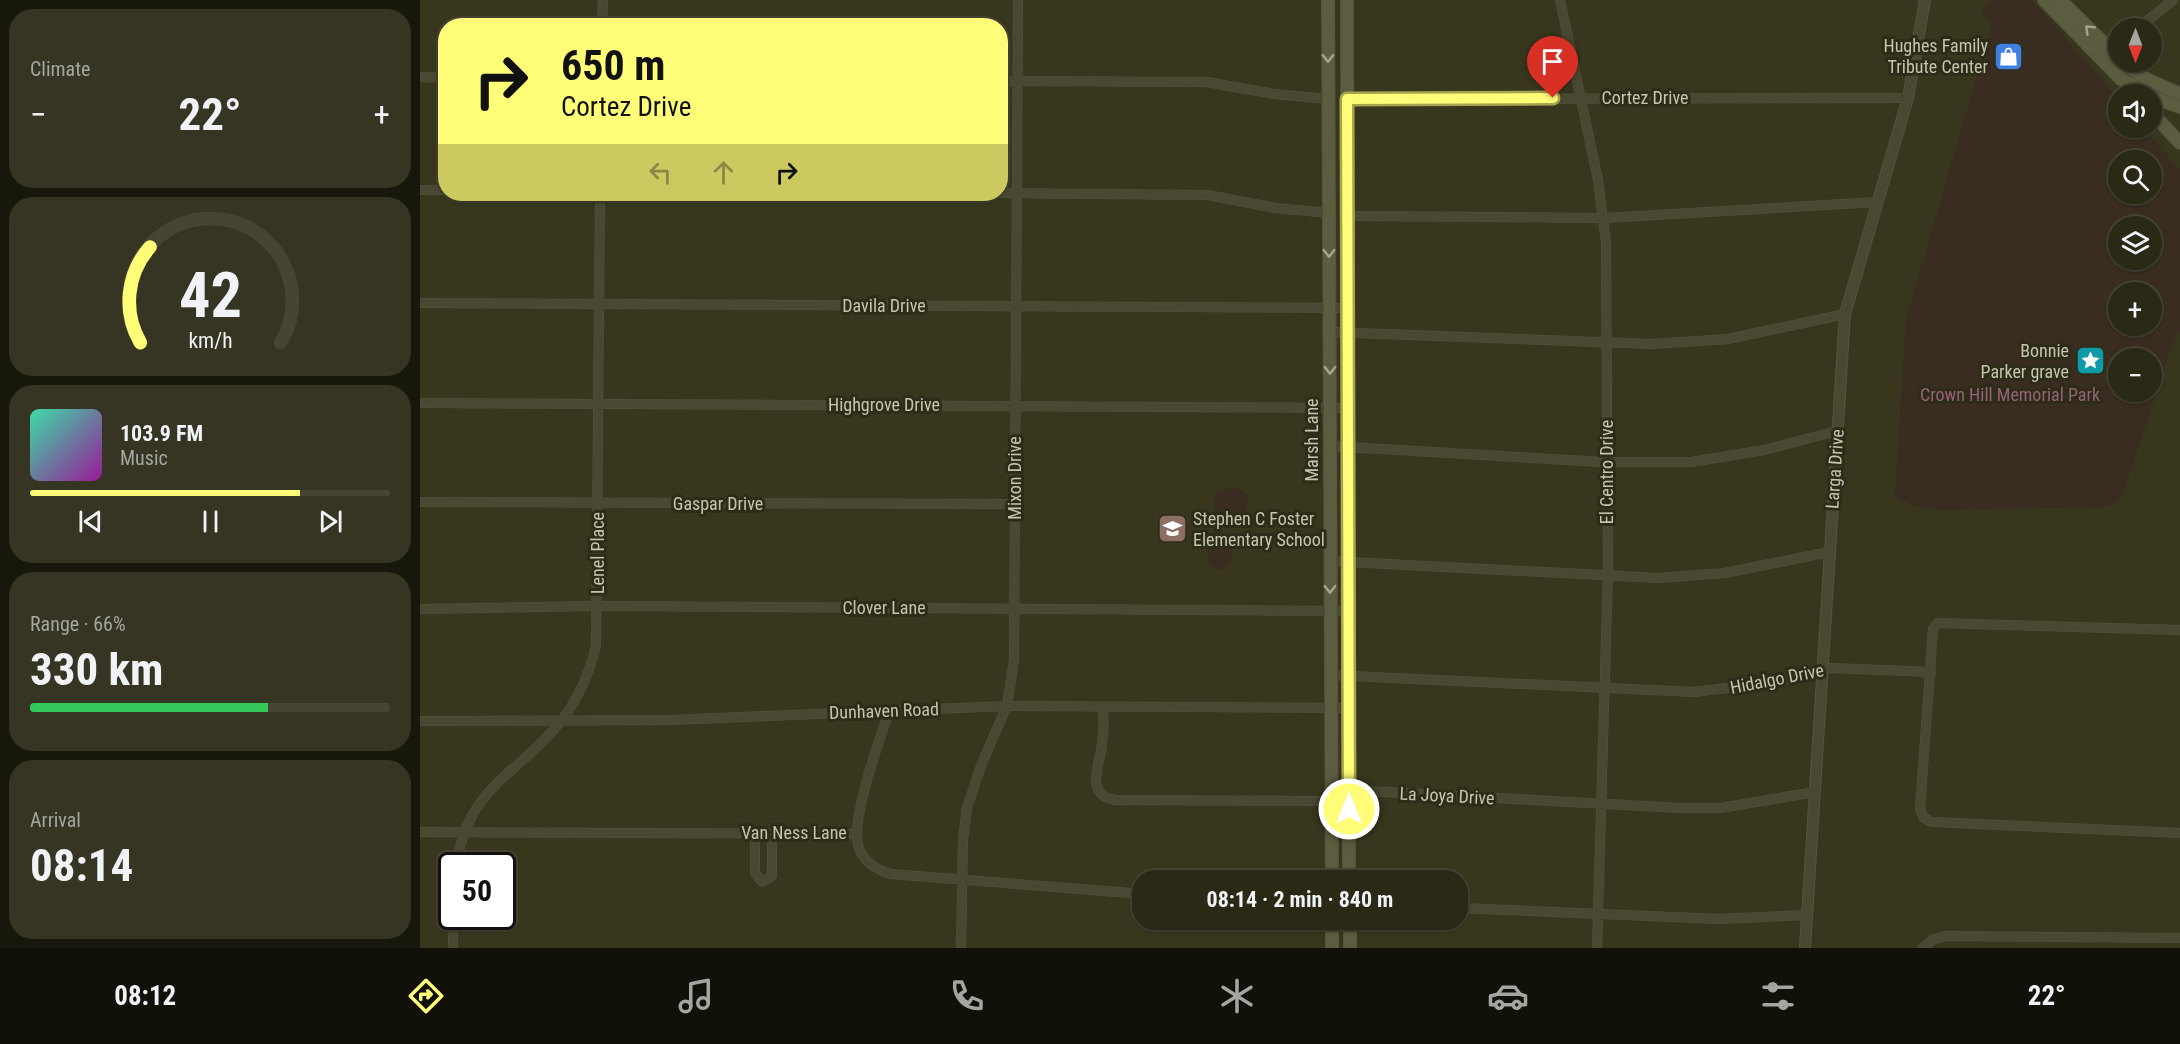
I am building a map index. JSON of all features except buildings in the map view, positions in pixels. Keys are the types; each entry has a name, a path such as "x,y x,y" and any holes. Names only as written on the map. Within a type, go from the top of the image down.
{"main road":[{"name":"Marsh Lane","path":"1328,0 1332,870"},
{"name":"Marsh Lane","path":"1347,0 1350,870"},
{"path":"2044,0 2125,84"},
{"path":"2060,0 2108,45"},
{"path":"2102,61 2108,57"},
{"path":"2136,72 2148,80 2180,94"},
{"path":"1329,99 1347,99"},
{"path":"2162,101 2180,107"},
{"path":"2162,124 2180,143"},
{"path":"1329,213 1347,213"},
{"path":"1332,930 1332,948"},
{"path":"1350,930 1350,948"}],"street":[{"path":"602,18 603,0"},
{"name":"Mixon Drive","path":"961,948 963,839 974,783 1007,706 1014,660 1018,0"},
{"name":"El Centro Drive","path":"1560,0 1604,218 1608,576 1597,948"},
{"name":"Larga Drive","path":"1805,948 1845,314 1908,98 1925,0"},
{"path":"2150,18 2173,0"},
{"path":"420,78 438,78"},
{"path":"1008,81 1207,82 1274,94 1329,99"},
{"name":"Cortez Drive","path":"1347,99 1908,98"},
{"path":"420,190 438,190"},
{"path":"1008,193 1208,195 1284,209 1329,213"},
{"name":"Lenel Place","path":"459,852 463,833 486,793 560,722 580,691 591,666 596,645 600,201"},
{"path":"1347,213 1358,216 1604,218 1877,202"},
{"name":"Davila Drive","path":"420,303 1348,308"},
{"path":"1329,332 1652,344 1728,339 1845,314"},
{"name":"Highgrove Drive","path":"420,403 1348,408"},
{"path":"1330,446 1607,462 1691,462 1727,458 1837,431"},
{"name":"Gaspar Drive","path":"420,502 1015,504"},
{"path":"1330,561 1658,578 1725,573 1829,552"},
{"name":"Clover Lane","path":"420,609 598,606 1348,611"},
{"path":"2180,630 1942,622 1933,629 1920,809 1924,818 1932,822 2180,833"},
{"name":"Hidalgo Drive","path":"1330,675 1653,692 1723,690 1777,682 1830,668 1931,672"},
{"name":"Dunhaven Road","path":"420,721 560,722 1007,706 1349,708"},
{"path":"1103,707 1104,731 1095,777 1096,789 1107,799 1331,801 1349,790"},
{"path":"857,834 867,782 889,711"},
{"name":"La Joya Drive","path":"1349,790 1721,808 1814,792"},
{"name":"Van Ness Lane","path":"420,832 857,834 863,857 881,871 961,880 1132,893"},
{"path":"755,833 755,873 762,882 772,876 772,833"},
{"path":"1468,908 1719,919 1807,915"},
{"path":"453,930 453,948"},
{"path":"1923,948 1932,940 1945,936 2180,938"}],"green space":[{"name":"Crown Hill Memorial Park","path":"1991,0 2032,0 2108,87 2108,138 2152,138 2180,170 2180,332 2173,341 2162,375 2162,348 2108,348 2108,402 2153,402 2123,494 2116,503 2106,507 1943,510 1921,508 1895,497 1906,319 1992,24 1981,10"},
{"path":"1235,487 1248,495 1248,505 1240,521 1215,519 1213,494"},
{"path":"1211,544 1231,551 1233,559 1226,569 1216,570 1209,564 1207,549"}],"place":[{"name":"Hughes Family Tribute Center","path":"2009,56"},
{"name":"Bonnie Parker grave","path":"2090,361"},
{"name":"Stephen C Foster Elementary School","path":"1172,529"}],"route":[{"path":"1349,809 1347,99 1553,98"}]}
